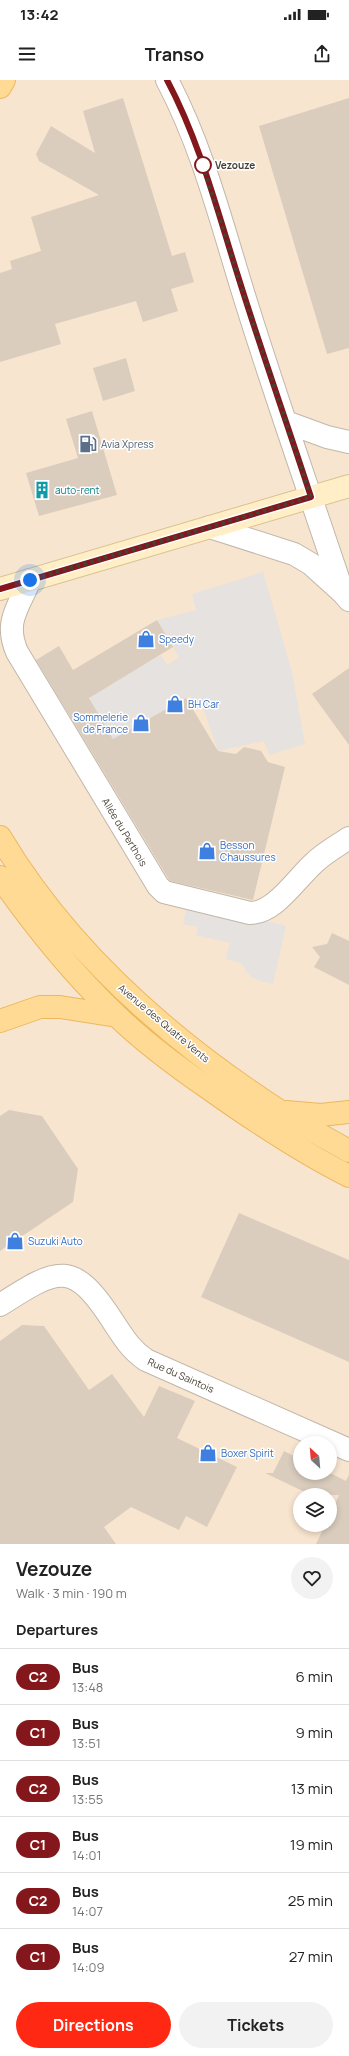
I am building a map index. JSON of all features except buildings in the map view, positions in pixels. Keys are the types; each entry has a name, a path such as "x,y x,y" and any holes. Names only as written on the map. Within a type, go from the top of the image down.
{"main road":[{"path":"0,87 4,80"},
{"path":"0,589 349,486"},
{"name":"Avenue des Quatre Vents","path":"0,837 42,898 80,945 143,1008 201,1056 281,1112 349,1150"},
{"path":"0,877 60,956 117,1016 178,1066 250,1118 320,1162 349,1176"},
{"path":"0,1020 40,1008 60,1007 117,1016"},
{"path":"281,1112 321,1115 349,1112"}],"street":[{"path":"169,81 188,123 203,165 248,308 311,497 346,596"},
{"path":"286,422 327,437 349,442"},
{"path":"210,527 294,554 311,564 346,596"},
{"name":"Allée du Perthois","path":"30,580 11,624 12,640 17,652 158,886 164,892 250,913 259,913 270,908 314,862 349,838"},
{"name":"Rue du Saintois","path":"0,1306 45,1278 56,1275 68,1276 82,1283 95,1294 129,1346 146,1360 349,1450"}],"shaded area":[{"path":"0,80 349,80 349,1544 0,1544"},
{"path":"263,572 292,672 305,744 269,755 264,741 218,751 203,707 195,709 190,696 108,742 91,713 96,710 89,697 161,655 167,665 179,658 157,620 196,610 192,594"},
{"path":"187,907 250,922 271,922 286,926 273,984 260,981 250,976 241,963 226,959 230,943 196,935 198,927 183,924"}],"bus line":[{"name":"C2","path":"0,589 311,497 248,308 203,165 188,123 167,80"}],"place":[{"name":"Vezouze","path":"203,165"},
{"name":"Avia Xpress","path":"88,444"},
{"name":"auto-rent","path":"42,490"},
{"name":"Speedy","path":"146,639"},
{"name":"BH Car","path":"175,704"},
{"name":"Sommelerie de France","path":"141,723"},
{"name":"Besson Chaussures","path":"207,851"},
{"name":"Suzuki Auto","path":"15,1241"},
{"name":"Boxer Spirit","path":"208,1453"}],"route":[{"path":"30,580 311,497 248,308 203,165"}]}
